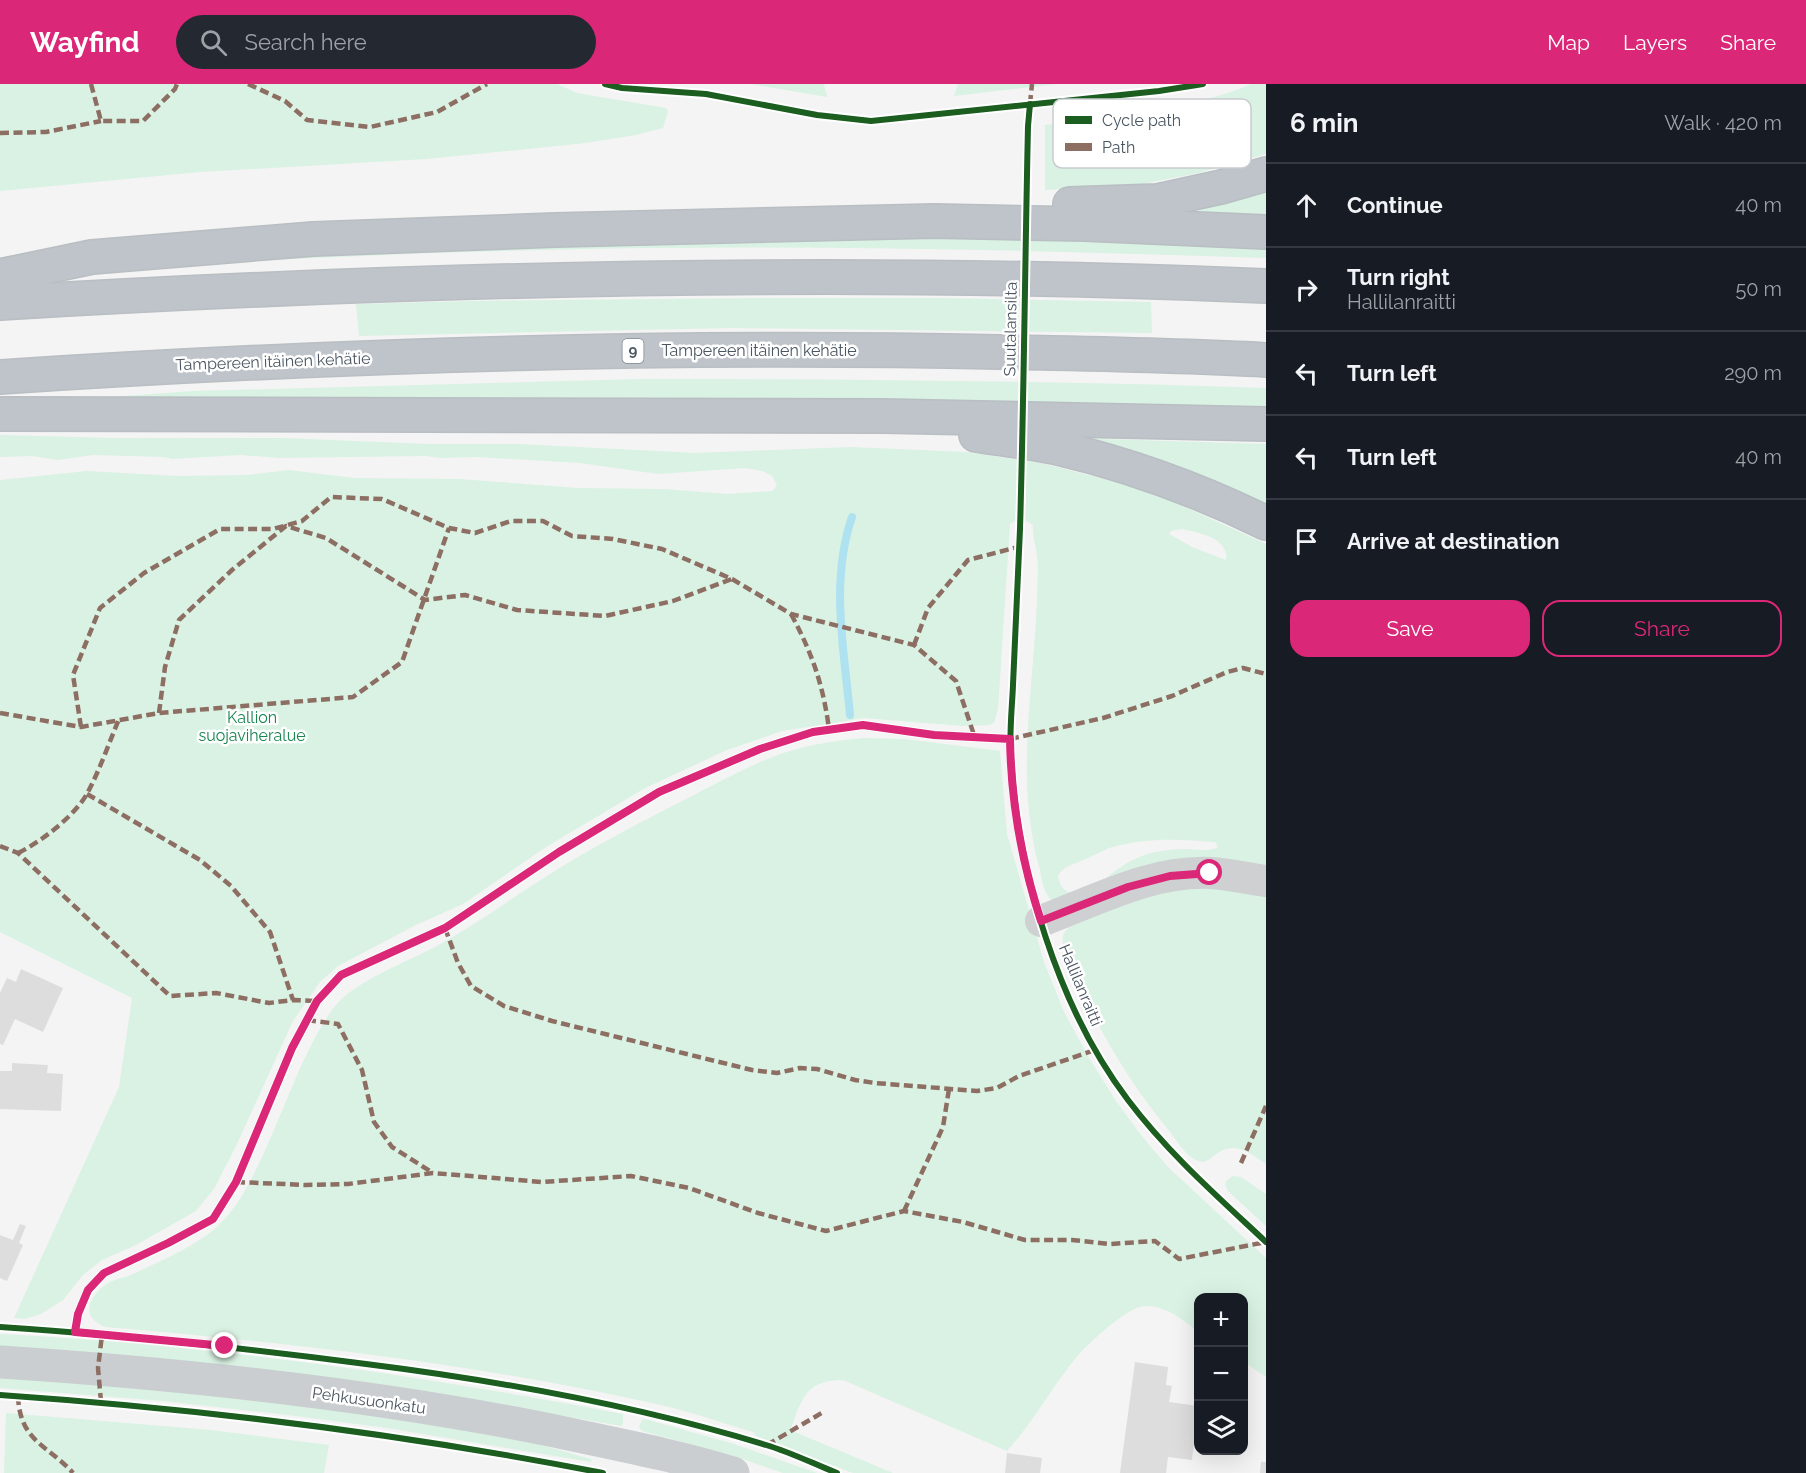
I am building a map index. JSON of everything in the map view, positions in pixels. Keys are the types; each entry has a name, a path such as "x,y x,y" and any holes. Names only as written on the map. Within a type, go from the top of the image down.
{"highway":[{"path":"934,221 1068,204 1157,201 1266,174"},
{"path":"0,276 92,257 313,238 934,221 1085,224 1266,232"},
{"path":"0,303 184,292 506,279 830,276 1266,286"},
{"name":"Tampereen itäinen kehätie","path":"0,377 193,364 588,352 825,349 1167,355 1266,360"},
{"path":"0,414 883,416 1266,424"},
{"path":"883,416 965,433 1052,447 1120,465 1196,491 1266,523"}],"main road":[{"name":"Pehkusuonkatu","path":"0,1362 98,1368 331,1393 520,1424 677,1465 733,1473"}],"lane":[{"path":"1041,921 1128,887 1170,876 1210,873 1266,881"}],"green space":[{"path":"0,84 557,84 577,93 666,108 668,111 663,128 586,143 426,159 200,172 0,191"},
{"path":"751,84 824,84 827,97"},
{"path":"958,84 1057,84 954,96"},
{"path":"1251,84 1266,84 1266,154 1251,158 1251,99 1207,99"},
{"path":"1053,124 1053,168 1216,168 1143,184 1045,190 1045,125"},
{"path":"1266,191 1266,214 1162,214 1252,196"},
{"path":"792,233 1266,243 1266,258 906,249 635,248 385,255 119,268 282,253"},
{"path":"767,298 1151,302 1152,333 731,328 359,336 356,304 470,301"},
{"path":"642,379 954,381 1266,388 1266,411 81,399 194,391"},
{"name":"Kallion suojaviheralue","path":"0,435 113,438 284,438 426,444 520,444 695,453 850,447 966,452 1042,463 1134,487 1174,502 1266,544 1266,870 1098,886 1118,869 1149,854 1186,849 1207,850 1218,847 1215,842 1189,840 1135,842 1109,848 1067,867 1058,876 1059,880 1063,888 1074,894 1054,902 1048,896 1032,836 1028,802 1028,734 1038,562 1033,525 1024,520 1016,521 1010,524 998,709 994,723 963,726 864,718 782,731 727,750 645,788 546,847 463,904 416,925 338,966 320,982 293,1021 236,1146 214,1189 196,1211 136,1245 102,1260 83,1275 63,1300 41,1314 25,1319 14,1318 119,1087 132,998 0,932 0,480 87,471 178,476 247,475 288,470 355,478 459,479 578,488 664,489 728,494 773,491 777,485 772,476 762,471 745,468 658,474 580,463 476,457 279,458 240,455 172,459 93,455 58,460 32,456 0,457","holes":["1181,529 1203,534 1218,541 1226,552 1226,560 1192,547 1169,534 1171,531"]},
{"path":"1041,437 1266,444 1266,510"},
{"path":"863,738 905,739 1000,751 1007,834 1044,962 1064,1012 1089,1058 1141,1135 1168,1167 1266,1258 1266,1377 1248,1365 1248,1293 1194,1293 1194,1328 1167,1311 1145,1306 1130,1311 1110,1325 1079,1354 1007,1451 843,1380 820,1384 807,1393 802,1400 790,1430 893,1473 853,1473 763,1439 753,1432 673,1408 593,1391 385,1357 246,1340 106,1327 93,1319 89,1308 91,1302 105,1285 143,1270 189,1246 218,1226 235,1206 256,1171 313,1042 332,1010 353,990 455,935 547,876 652,816 769,758 830,742"},
{"path":"1214,888 1266,896 1266,1164 1250,1154 1233,1148 1219,1152 1204,1162 1194,1159 1185,1152 1117,1058 1085,997 1063,947 1064,933 1074,924 1160,889"},
{"path":"1233,1176 1241,1177 1266,1194 1266,1226 1228,1191 1225,1185 1227,1180"},
{"path":"0,1334 235,1354 390,1374 623,1414 623,1424 621,1426 460,1398 0,1346"},
{"path":"0,1376 288,1402 520,1439 591,1459 591,1462 387,1428 288,1415 163,1401 0,1388"},
{"path":"6,1413 211,1430 329,1445 324,1473 4,1473"},
{"path":"645,1419 734,1444 817,1473 783,1473 734,1456 642,1431 639,1427"}],"building":[{"path":"21,969 63,988 43,1032 15,1019 3,1045 0,1044 0,993 7,978 16,982"},
{"path":"12,1063 48,1065 47,1073 63,1074 61,1111 0,1109 0,1071 12,1071"},
{"path":"20,1224 26,1226 19,1243 23,1245 7,1281 0,1278 0,1235 13,1240"},
{"path":"1135,1362 1168,1367 1166,1385 1172,1386 1169,1402 1194,1405 1192,1460 1168,1457 1166,1473 1120,1473"},
{"path":"1007,1453 1042,1458 1040,1473 1005,1473"},
{"path":"1261,1462 1266,1462 1266,1473 1260,1473"}],"waterway":[{"path":"850,715 842,640 840,590 845,541 852,517"}],"marked path":[{"path":"91,84 101,121 143,121 175,89 177,84"},
{"path":"248,84 285,101 307,120 370,127 437,112 487,84"},
{"path":"1030,104 1032,84"},
{"path":"0,133 46,132 101,121"},
{"path":"81,727 73,675 100,608 144,573 220,529 273,529 302,521 331,497 382,499 449,528 475,533 511,521 543,521 572,536 613,539 662,549 732,579 791,614 914,645 956,681 975,738"},
{"path":"159,713 165,667 179,620 232,570 286,526 326,538 425,600 465,595 517,610 605,616 673,601 732,579"},
{"path":"0,713 81,727 159,713 353,697 402,662 449,528"},
{"path":"914,645 928,608 968,560 1018,547"},
{"path":"791,614 816,669 829,729"},
{"path":"1010,739 1103,718 1172,696 1227,672 1243,668 1266,674"},
{"path":"18,853 57,827 82,801 119,719"},
{"path":"87,794 200,860 231,886 270,932 293,1000"},
{"path":"0,846 18,853 170,996 216,993 269,1003 293,1000 317,1001"},
{"path":"445,928 458,963 471,986 504,1006 552,1021 752,1070 777,1073 800,1068 817,1069 875,1083 977,1091 997,1088 1019,1076 1095,1050"},
{"path":"307,1020 338,1024 362,1070 374,1122 392,1147 433,1173"},
{"path":"904,1211 943,1127 949,1089"},
{"path":"1241,1163 1266,1106"},
{"path":"236,1182 348,1184 433,1173 542,1182 631,1176 689,1188 758,1213 826,1231 904,1211 963,1222 1025,1240 1072,1240 1110,1244 1155,1241 1179,1259 1266,1242"},
{"path":"101,1402 98,1368 102,1335"},
{"path":"18,1396 20,1411 29,1433 73,1473"},
{"path":"767,1445 825,1411"}],"cycle path":[{"path":"605,84 622,88 706,94 817,115 871,121 1053,102"},
{"path":"1082,99 1203,84"},
{"name":"Suutalansilta","path":"1030,104 1020,529 1010,739 1015,801 1022,846 1032,891 1062,981 1081,1024 1103,1064 1128,1100 1160,1138 1194,1174 1266,1242"},
{"path":"75,1332 78,1314 89,1290 104,1273 169,1243 213,1219 236,1182 292,1049 317,1001 341,975 445,928 559,852 659,792 760,749 813,732 863,725 934,735 1010,739"},
{"path":"0,1327 137,1338 274,1353 417,1371 517,1387 617,1406 717,1431 775,1448 837,1473"},
{"path":"0,1395 152,1408 303,1425 453,1446 603,1473"}],"route":[{"path":"225,1346 75,1332 78,1314 88,1290 104,1273 213,1219 236,1182 292,1048 317,1001 341,975 445,928 559,852 659,792 760,749 829,729 863,725 934,735 1010,739 1017,818 1028,882 1041,921 1128,887 1170,876 1210,873"}]}
